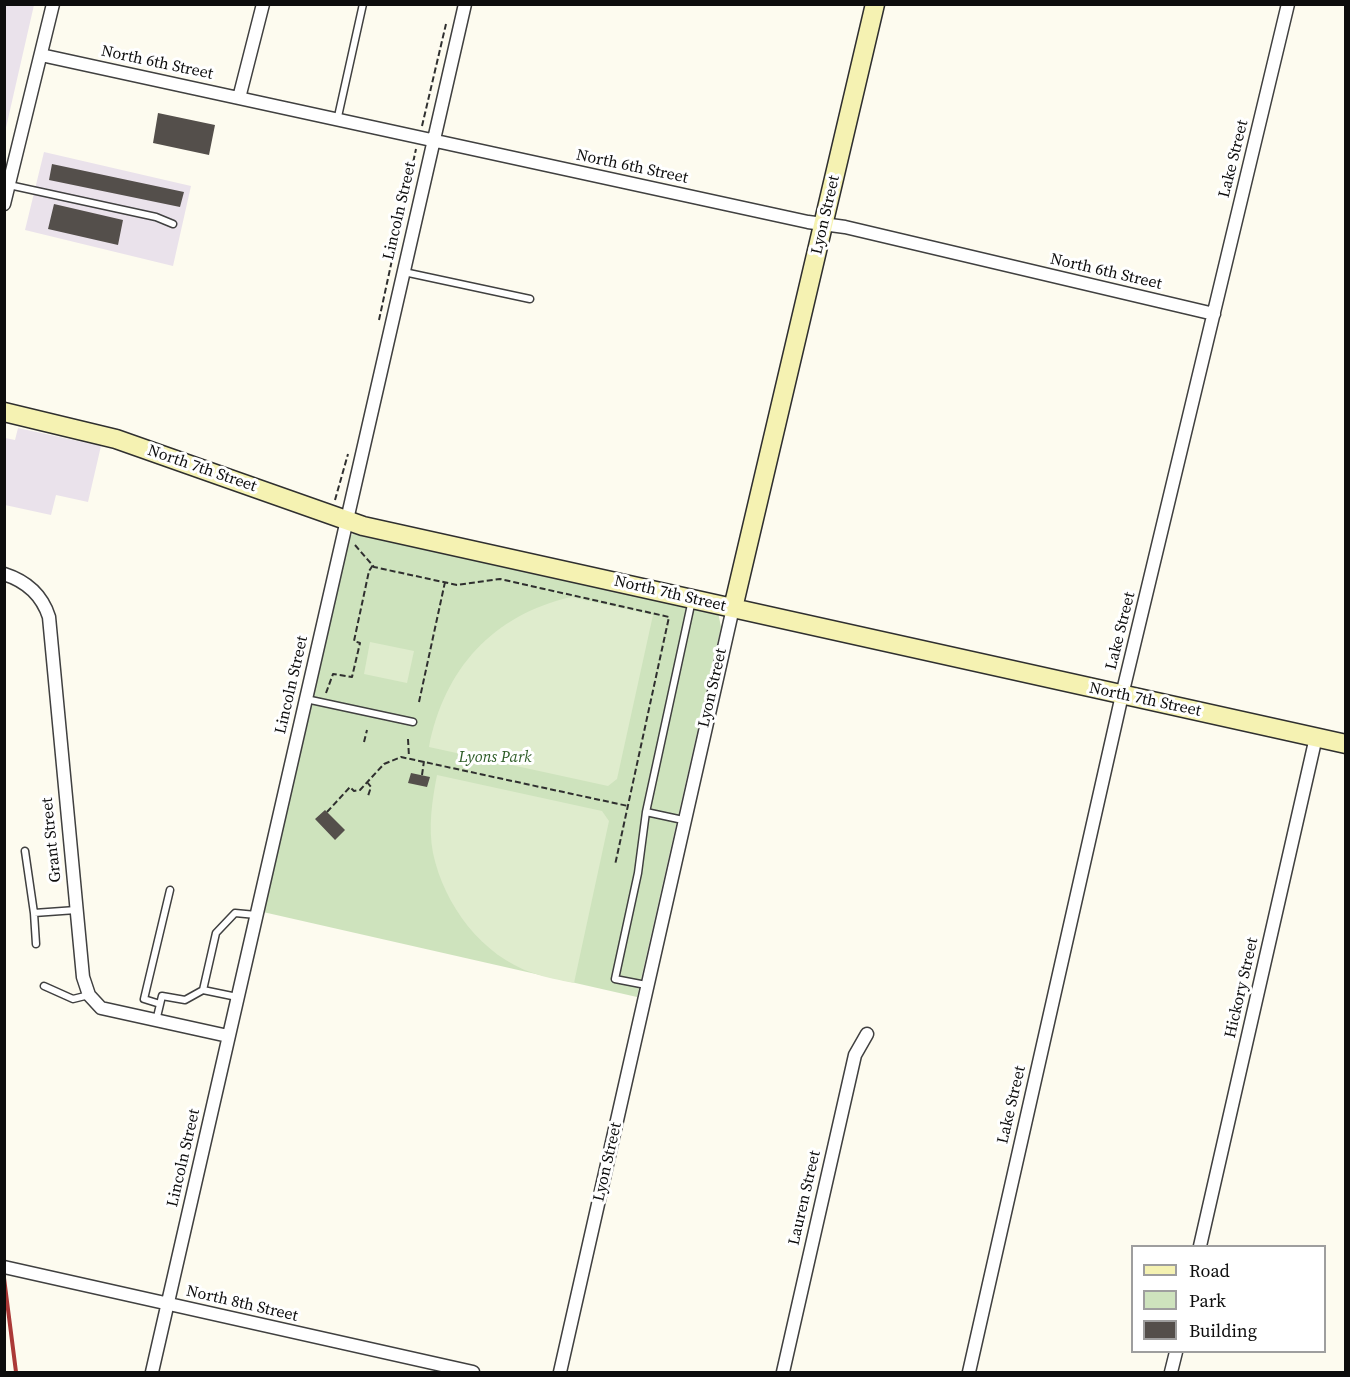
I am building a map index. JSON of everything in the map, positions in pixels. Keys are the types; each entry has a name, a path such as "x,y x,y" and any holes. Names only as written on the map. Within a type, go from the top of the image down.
{"street":[{"path":"4,204 53,4"},
{"path":"240,98 263,4"},
{"name":"Lincoln Street","path":"152,1372 306,699 341,522 403,271 465,4"},
{"name":"Lyon Street","path":"560,1372 683,820 875,4"},
{"name":"Lake Street","path":"969,1372 1122,695 1288,4"},
{"name":"North 6th Street","path":"41,55 337,121 1007,263 1019,268 1214,314"},
{"name":"North 7th Street","path":"4,412 116,439 341,522 1346,744"},
{"name":"Grant Street","path":"4,574 20,580 40,598 49,617 83,977 89,995"},
{"name":"Hickory Street","path":"1200,1245 1316,737"},
{"path":"89,995 101,1008 228,1036"},
{"name":"Lauren Street","path":"783,1372 855,1056 867,1034"},
{"name":"North 8th Street","path":"4,1267 473,1372"},
{"path":"1171,1372 1176,1353"}],"lane":[{"path":"337,121 363,4"},
{"path":"9,185 156,217 173,224"},
{"path":"403,271 530,299"},
{"path":"646,986 615,979 638,873 646,812 692,599"},
{"path":"306,699 413,722"},
{"path":"646,812 683,820"},
{"path":"25,851 36,944"},
{"path":"160,1004 144,999 170,890"},
{"path":"34,913 76,910"},
{"path":"203,990 216,933 235,913 257,915"},
{"path":"44,986 73,999 89,995"},
{"path":"156,1021 162,996 185,1000 203,990 237,998"}],"path":[{"path":"378,321 448,16"},
{"path":"350,445 341,522 373,566 457,585 500,579 669,617 615,865"},
{"path":"324,703 331,675 352,677 360,643 354,641 369,571 373,566"},
{"path":"419,702 445,582"},
{"path":"364,742 367,730"},
{"path":"408,739 409,757"},
{"path":"327,812 345,790 350,787 354,791 360,790 389,761 409,757 628,806"},
{"path":"422,775 424,761"},
{"path":"367,782 372,787 368,796"}],"shaded area":[{"path":"4,5 34,5 5,132"},
{"path":"44,152 191,186 173,266 25,230"},
{"path":"18,428 101,446 88,502 56,495 51,515 5,505 5,438 15,440"}],"green space":[{"name":"Lyons Park","path":"356,532 718,612 721,627 637,997 263,912 346,549 350,536"},
{"path":"571,597 653,615 617,779 608,786 429,747 436,719 447,693 460,670 476,650 518,617 543,605"},
{"path":"370,642 414,651 407,683 364,674"},
{"path":"437,775 602,811 609,821 574,983 533,973 497,954 468,926 456,909 438,872 433,853 431,814"}],"building":[{"path":"158,113 215,125 209,155 153,143"},
{"path":"52,164 184,192 180,207 49,180"},
{"path":"54,204 123,220 118,245 48,229"},
{"path":"411,773 430,777 427,787 408,783"},
{"path":"325,810 345,830 335,840 315,819"}],"railway":[{"path":"4,1278 16,1372"}]}
